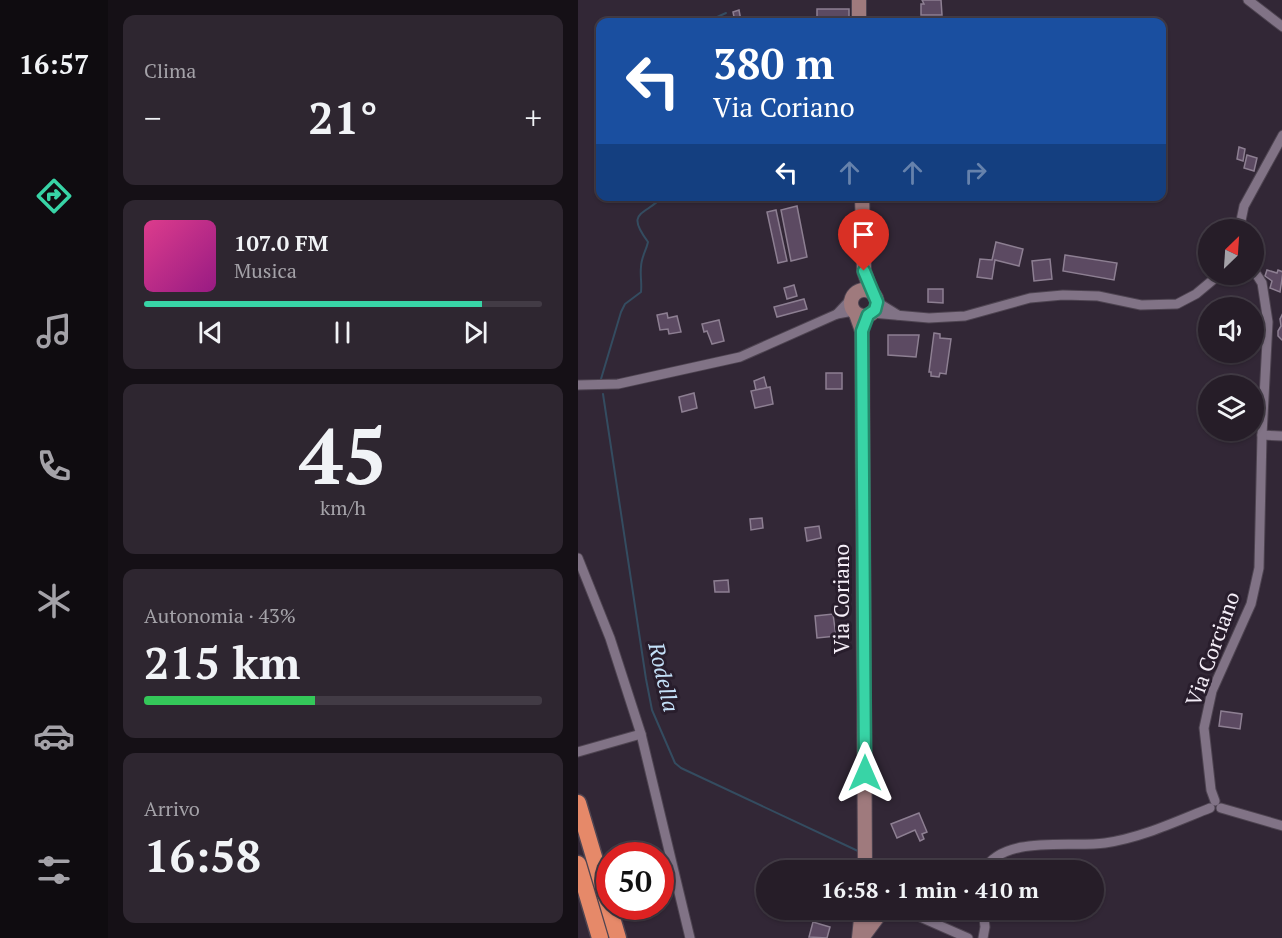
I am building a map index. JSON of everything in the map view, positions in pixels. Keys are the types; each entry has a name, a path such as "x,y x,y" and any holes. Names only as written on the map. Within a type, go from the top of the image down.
{"highway":[{"path":"578,803 618,938"},
{"path":"578,864 600,938"}],"main road":[{"path":"859,0 859,18"},
{"name":"Via Coriano","path":"862,201 866,860"},
{"path":"861,938 863,920"},
{"path":"861,938 877,920"}],"street":[{"path":"1248,0 1283,27"},
{"path":"1241,219 1244,206 1283,135"},
{"path":"578,385 618,384 740,357 837,314 863,305 900,316 929,318 965,316 1030,298 1063,294 1097,296 1140,305 1177,304 1207,285"},
{"name":"Via Corciano","path":"1262,285 1268,322 1264,397"},
{"path":"1264,435 1283,436"},
{"name":"Via Corciano","path":"1216,806 1211,790 1204,728 1212,690 1251,604 1259,568 1262,441"},
{"path":"578,558 610,638 690,938"},
{"path":"578,752 636,735"},
{"path":"994,860 1018,848 1105,843 1132,837 1216,806 1283,826"},
{"path":"928,920 968,938"},
{"path":"983,938 984,920"}],"building":[{"path":"922,0 941,0 942,15 921,15 921,4 924,4"},
{"path":"817,9 849,9 849,18 817,18"},
{"path":"739,10 740,18 734,18 733,12"},
{"path":"1239,147 1245,149 1243,161 1237,159"},
{"path":"1247,155 1257,158 1254,171 1244,168"},
{"path":"797,206 807,257 791,261 781,210"},
{"path":"776,210 787,261 778,263 767,212"},
{"path":"996,242 1023,249 1019,266 995,260 992,279 977,277 980,259 992,260"},
{"path":"1065,255 1117,263 1114,280 1063,271"},
{"path":"1050,259 1052,279 1034,281 1032,261"},
{"path":"1267,270 1283,272 1280,292 1270,288 1272,281 1265,276"},
{"path":"794,285 797,296 787,299 784,288"},
{"path":"928,289 943,289 943,303 928,302"},
{"path":"804,299 807,309 777,317 774,307"},
{"path":"667,313 668,318 677,316 681,332 669,334 668,329 660,330 657,315"},
{"path":"1283,313 1282,340 1278,336 1278,331"},
{"path":"719,320 724,341 712,344 702,324"},
{"path":"934,333 940,334 940,338 951,339 946,374 940,373 939,377 931,376 929,372"},
{"path":"888,335 919,335 916,357 888,355"},
{"path":"826,373 842,373 842,389 826,389"},
{"path":"764,377 767,388 756,390 754,381"},
{"path":"770,387 773,404 755,408 751,391"},
{"path":"694,393 697,408 682,412 679,397"},
{"path":"762,518 763,528 751,530 750,519"},
{"path":"819,526 821,538 807,541 805,528"},
{"path":"728,580 729,592 715,592 714,581"},
{"path":"833,614 836,636 817,638 815,616"},
{"path":"1221,711 1242,714 1240,729 1219,726"},
{"path":"919,813 927,832 922,834 924,839 920,841 915,830 897,838 891,824"},
{"path":"813,922 830,927 827,938 809,937"}],"waterway":[{"name":"Rodella","path":"715,18 726,13"},
{"name":"Rodella","path":"601,379 621,312 625,304 641,292 641,264 648,242 641,232 638,219 640,214 657,201"},
{"name":"Rodella","path":"603,394 652,710 675,763 681,768 858,851"}],"route":[{"path":"864,271 877,302 875,310 868,315 862,331 865,773"}]}
